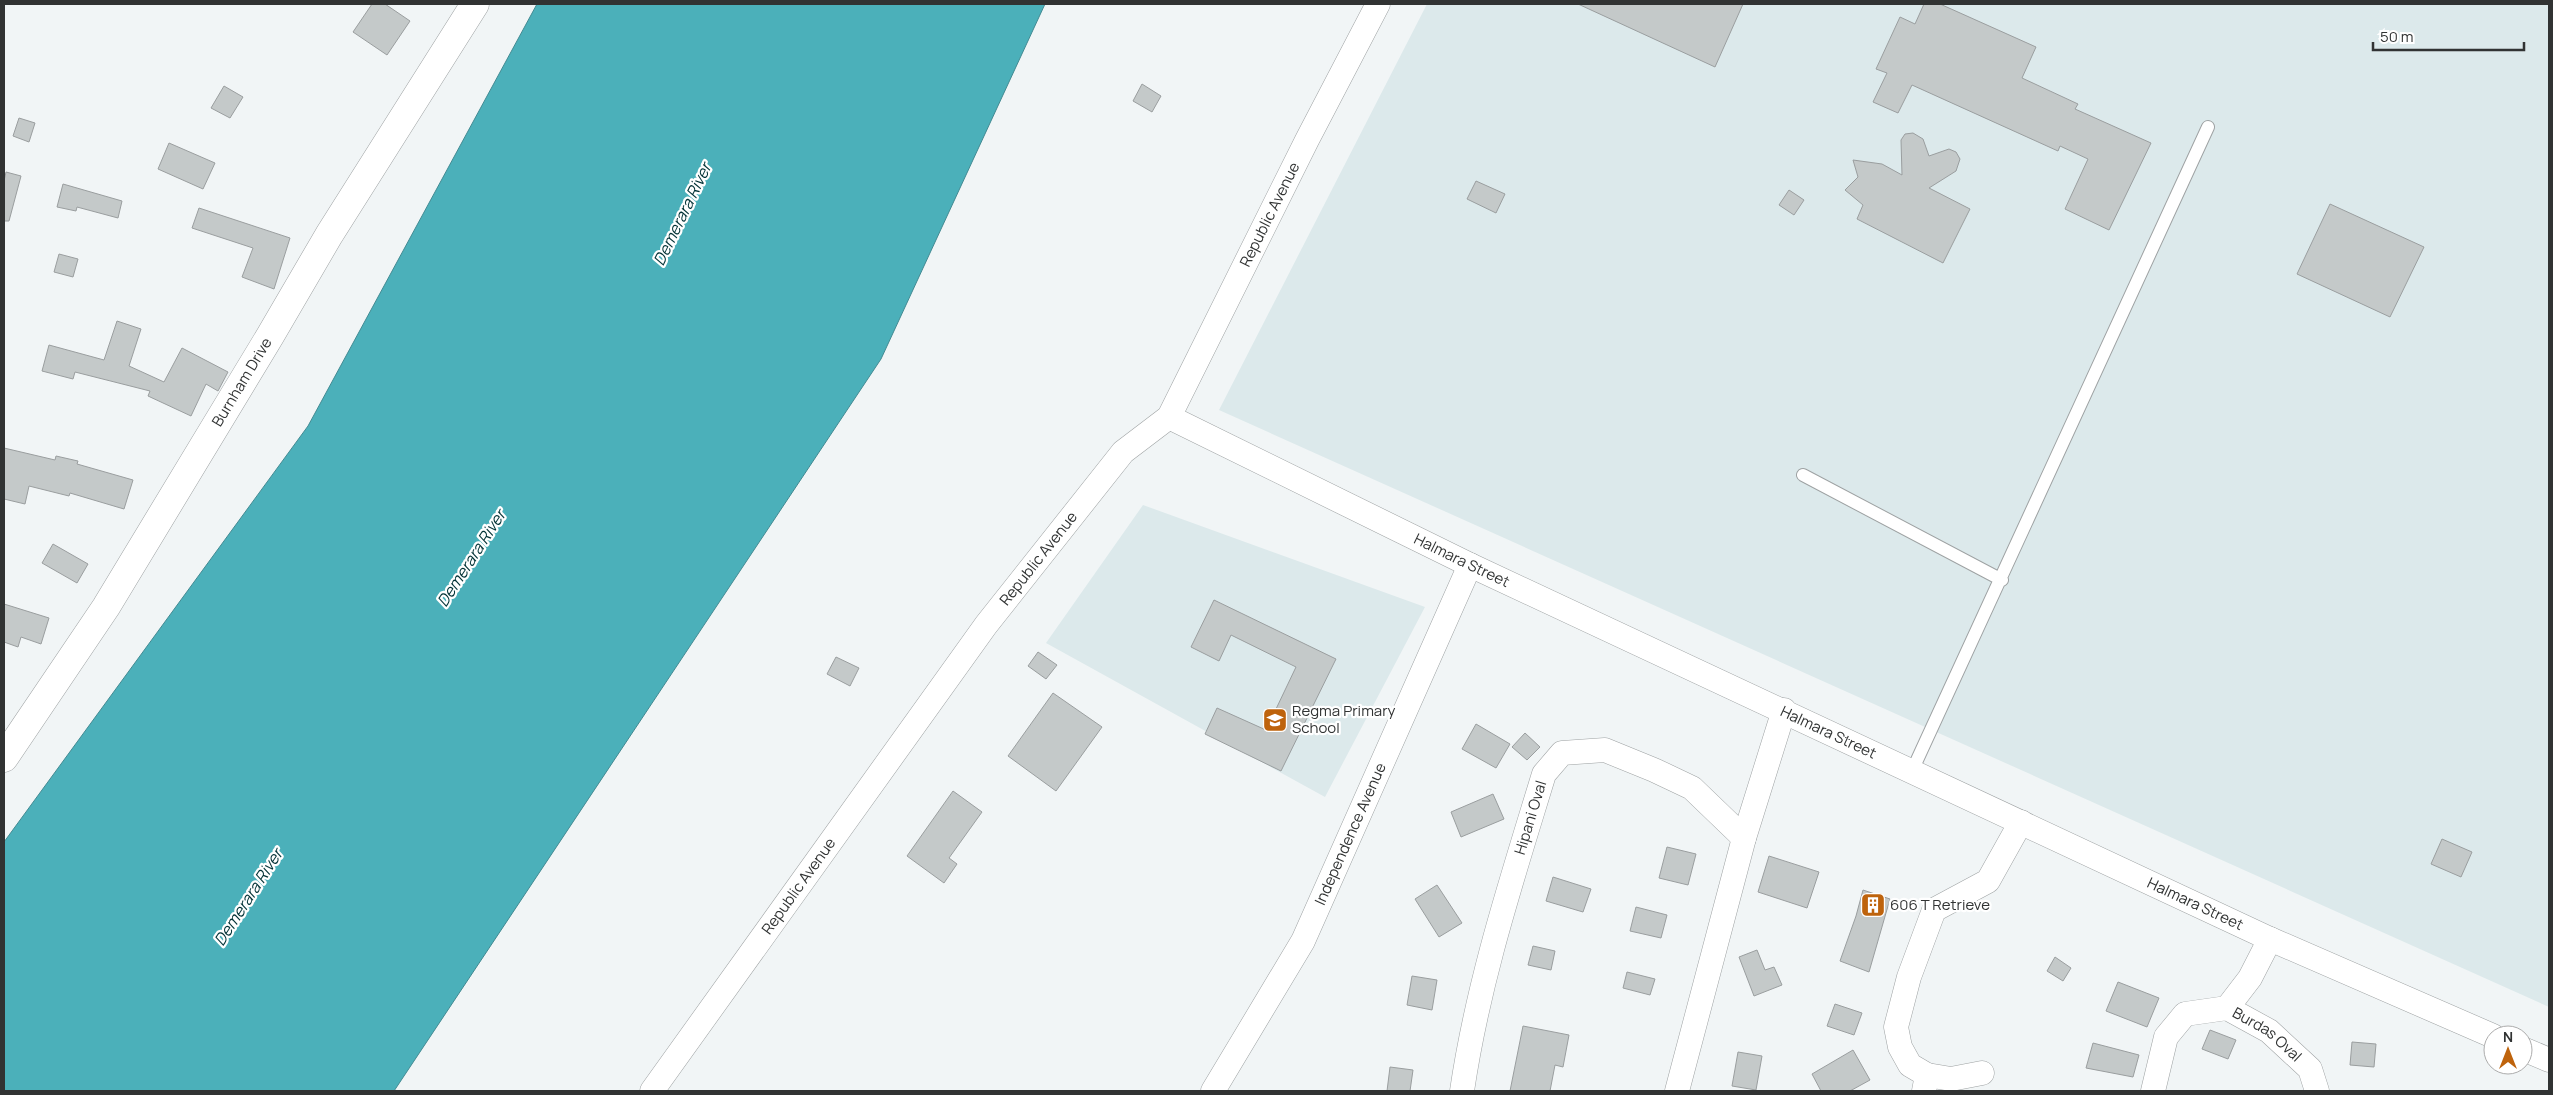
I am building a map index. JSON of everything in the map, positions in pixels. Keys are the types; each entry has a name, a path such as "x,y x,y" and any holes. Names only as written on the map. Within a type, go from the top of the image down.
{"street":[{"name":"Burnham Drive","path":"4,758 106,607 270,336 329,234 475,4"},
{"name":"Republic Avenue","path":"652,1091 986,625 1123,452 1169,417 1307,140 1378,4"},
{"name":"Halmara Street","path":"1169,417 1470,565 1784,710 2270,939 2483,1032"},
{"name":"Independence Avenue","path":"1213,1091 1303,941 1470,565"},
{"path":"1678,1091 1744,838 1784,710"},
{"name":"Hipani Oval","path":"1462,1091 1487,961 1544,774 1562,753 1605,750 1654,770 1692,788 1744,838"},
{"path":"1982,1073 1926,1083 1910,1065 1900,1047 1896,1027 1909,977 1934,910 1988,881 2021,822"},
{"name":"Burdas Oval","path":"2227,1008 2250,978 2270,939"},
{"name":"Burdas Oval","path":"2153,1091 2166,1037 2185,1014 2227,1008 2269,1031 2310,1069 2318,1088 2317,1091"},
{"path":"2533,1053 2549,1060"}],"lane":[{"path":"1912,771 2002,580 2208,128"},
{"path":"1803,475 2002,580"}],"shaded area":[{"path":"1427,4 2549,4 2549,1007 1219,410"},
{"name":"Regma Primary School","path":"1143,505 1425,607 1325,797 1046,643"}],"water":[{"name":"Demerara River","path":"537,4 1045,4 881,359 394,1091 4,1091 4,842 308,426"}],"building":[{"path":"372,4 385,4 410,21 387,55 353,32"},
{"path":"1578,4 1743,4 1715,67"},
{"path":"1924,4 1940,4 2036,47 2022,78 2078,104 2075,109 2151,143 2109,230 2065,209 2088,159 2060,146 2058,151 1912,85 1898,113 1873,102 1887,73 1876,69 1900,17 1915,24"},
{"path":"1142,84 1161,96 1152,112 1133,101"},
{"path":"224,86 243,97 230,118 211,108"},
{"path":"19,118 35,123 29,142 13,136"},
{"path":"1913,133 1923,139 1929,156 1949,149 1956,152 1960,159 1956,171 1929,188 1970,209 1943,263 1857,219 1863,205 1845,190 1858,177 1853,160 1882,164 1902,175 1901,140 1905,134"},
{"path":"169,143 215,163 203,189 158,169"},
{"path":"6,172 21,176 9,221 4,221 4,181"},
{"path":"1476,181 1505,194 1496,213 1467,199"},
{"path":"63,184 122,201 118,218 77,207 76,211 57,207"},
{"path":"1789,190 1804,200 1794,215 1779,205"},
{"path":"2330,204 2424,247 2390,317 2297,274"},
{"path":"199,208 290,238 274,289 242,277 253,248 192,228"},
{"path":"59,254 78,259 73,277 54,272"},
{"path":"117,321 141,329 129,366 164,382 182,348 228,372 218,391 206,384 191,416 148,396 150,391 75,372 73,379 42,371 49,345 104,360"},
{"path":"4,448 55,460 56,456 78,461 77,464 133,480 124,509 70,493 69,496 29,486 25,504 4,499"},
{"path":"53,544 88,564 77,583 42,563"},
{"path":"1214,600 1336,659 1281,771 1205,734 1217,708 1266,730 1296,667 1231,635 1219,661 1191,647"},
{"path":"4,604 49,618 41,644 21,637 18,647 4,642"},
{"path":"1038,652 1057,665 1046,679 1028,666"},
{"path":"836,657 859,668 850,686 827,674"},
{"path":"1053,693 1102,727 1056,791 1008,756"},
{"path":"1476,724 1510,744 1496,768 1462,749"},
{"path":"1525,733 1540,747 1527,760 1512,747"},
{"path":"953,791 982,812 949,858 957,864 944,883 907,856"},
{"path":"1493,794 1504,819 1461,837 1451,812"},
{"path":"2442,839 2472,852 2461,877 2431,864"},
{"path":"1667,847 1696,854 1688,885 1659,878"},
{"path":"1769,856 1819,872 1807,908 1758,892"},
{"path":"1553,877 1591,889 1583,912 1546,901"},
{"path":"1437,885 1462,923 1439,937 1415,899"},
{"path":"1863,890 1890,899 1869,972 1840,961"},
{"path":"1636,907 1667,915 1661,938 1630,931"},
{"path":"1533,946 1555,951 1551,970 1528,965"},
{"path":"1757,950 1765,970 1774,967 1782,985 1754,996 1739,957"},
{"path":"2055,957 2071,968 2063,981 2047,971"},
{"path":"1627,972 1655,979 1650,995 1623,988"},
{"path":"1412,976 1437,980 1432,1010 1407,1005"},
{"path":"2118,982 2159,998 2147,1027 2106,1011"},
{"path":"1835,1004 1862,1013 1854,1035 1827,1026"},
{"path":"1523,1026 1569,1035 1563,1067 1555,1065 1550,1091 1510,1091"},
{"path":"2210,1030 2236,1040 2228,1059 2202,1049"},
{"path":"2352,1042 2376,1044 2374,1067 2350,1065"},
{"path":"2093,1043 2139,1055 2133,1077 2086,1068"},
{"path":"1853,1050 1870,1080 1850,1091 1821,1091 1812,1074"},
{"path":"1738,1052 1762,1056 1756,1090 1732,1086"},
{"path":"1390,1067 1413,1070 1410,1091 1387,1091"}],"place":[{"name":"Regma Primary School","path":"1275,720"},
{"name":"606 T Retrieve","path":"1873,905"}]}
